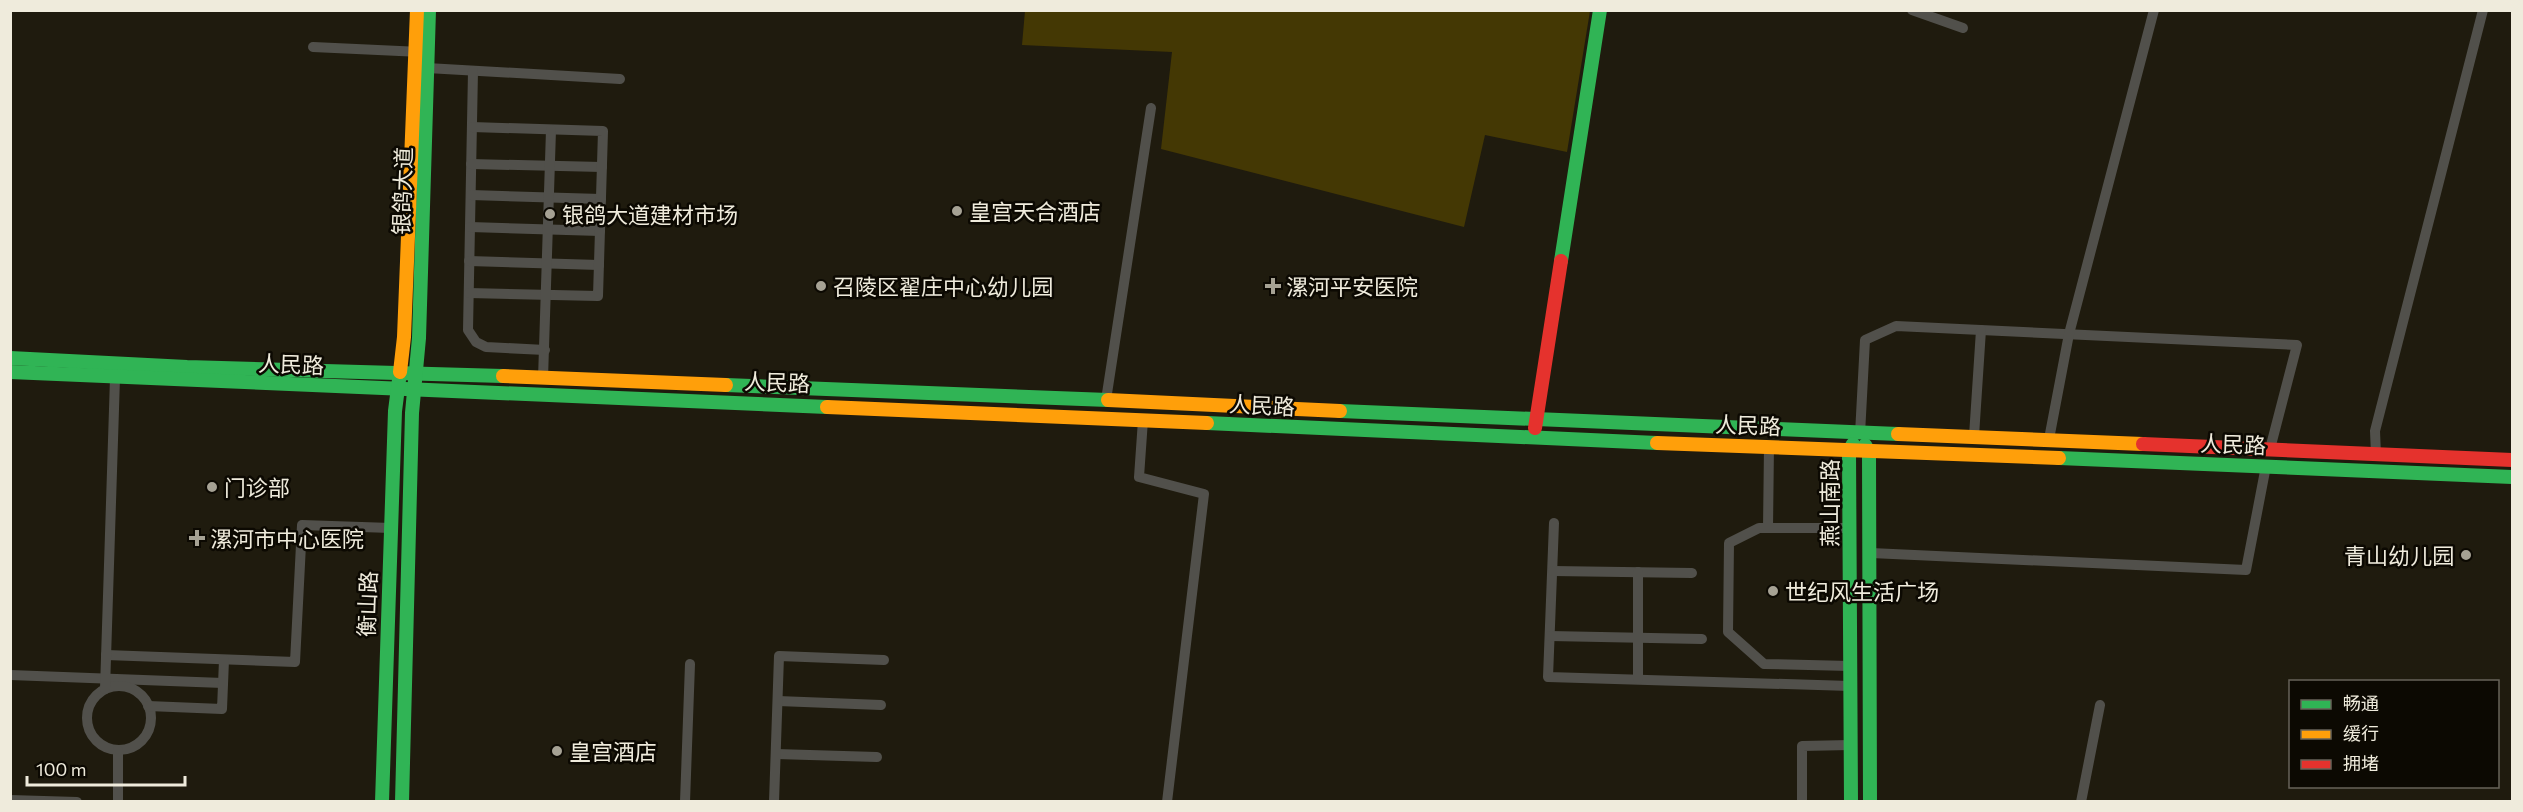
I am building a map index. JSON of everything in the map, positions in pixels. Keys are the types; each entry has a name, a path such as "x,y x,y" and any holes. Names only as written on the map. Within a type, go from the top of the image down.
{"main road":[{"name":"银鸽大道","path":"415,374 419,338 427,68 421,52 417,10"},
{"name":"银鸽大道","path":"400,372 421,52 429,10"},
{"path":"1533,440 1600,10"},
{"name":"人民路","path":"10,358 397,390 1143,420 1533,440 1769,446 1869,452 2512,477"},
{"name":"人民路","path":"10,372 115,378 400,372 2512,460"},
{"name":"衡山路","path":"382,801 391,528 397,390 400,372"},
{"name":"衡山路","path":"402,801 415,374"},
{"name":"燕山南路","path":"1851,801 1849,451 1860,434"},
{"name":"燕山南路","path":"1860,434 1869,452 1870,801"},
{"path":"1850,740 1870,734"}],"street":[{"path":"1912,10 1963,28"},
{"path":"2049,439 2069,334 2154,10"},
{"path":"2376,454 2375,431 2483,10"},
{"path":"313,47 421,52"},
{"path":"427,68 620,79"},
{"path":"473,71 468,330 476,342 486,347 544,350"},
{"path":"1106,400 1151,108"},
{"path":"469,293 598,296 603,131 472,127"},
{"path":"543,379 551,130"},
{"path":"471,164 602,167"},
{"path":"471,195 601,199"},
{"path":"470,227 600,231"},
{"path":"470,261 599,265"},
{"path":"1860,434 1865,340 1896,326 2297,345 2270,449"},
{"path":"1974,436 1981,330"},
{"path":"10,675 105,684 125,687 143,697 148,706 150,726 138,743 118,750 98,743 87,725 90,704 105,684 115,378"},
{"path":"1143,420 1139,477 1204,494 1167,801"},
{"path":"1768,528 1769,446"},
{"path":"1871,553 2246,570 2266,466"},
{"path":"1554,523 1548,677 1850,686"},
{"path":"106,655 295,662 302,525 391,528"},
{"path":"1850,528 1759,528 1729,543 1728,632 1764,664 1850,666"},
{"path":"1553,571 1692,573"},
{"path":"1638,572 1638,679"},
{"path":"1550,636 1702,639"},
{"path":"774,801 779,656 884,660"},
{"path":"148,706 222,709 224,660"},
{"path":"685,801 690,664"},
{"path":"105,684 223,683"},
{"path":"778,701 881,705"},
{"path":"2081,801 2100,705"},
{"path":"1802,801 1802,746 1850,740"},
{"path":"118,750 118,801"},
{"path":"776,754 877,757"},
{"path":"10,800 77,801"}],"shaded area":[{"path":"1025,10 1590,11 1567,152 1485,135 1464,227 1161,149 1172,52 1022,45"}],"traffic: fast":[{"path":"402,802 412,413 419,338 429,10"},
{"path":"1561,261 1600,10"},
{"path":"10,358 187,367 503,376"},
{"path":"10,372 827,407"},
{"path":"382,802 395,411 400,372"},
{"path":"726,385 1108,400"},
{"path":"1340,411 1898,434"},
{"path":"1207,423 1657,443"},
{"path":"1851,802 1849,451 1853,444"},
{"path":"1865,445 1869,452 1870,802"},
{"path":"2059,458 2512,477"}],"traffic: slow":[{"path":"400,372 404,337 417,10"},
{"path":"503,376 726,385"},
{"path":"1108,400 1340,411"},
{"path":"827,407 1207,423"},
{"path":"1898,434 2143,444"},
{"path":"1657,443 2059,458"}],"traffic: jam":[{"path":"1535,428 1561,261"},
{"path":"2143,444 2512,460"}],"place":[{"name":"皇宫天合酒店","path":"957,211"},
{"name":"银鸽大道建材市场","path":"550,214"},
{"name":"召陵区翟庄中心幼儿园","path":"821,286"},
{"name":"漯河平安医院","path":"1273,286"},
{"name":"门诊部","path":"212,487"},
{"name":"漯河市中心医院","path":"197,538"},
{"name":"青山幼儿园","path":"2466,555"},
{"name":"世纪风生活广场","path":"1773,591"},
{"name":"皇宫酒店","path":"557,751"}]}
